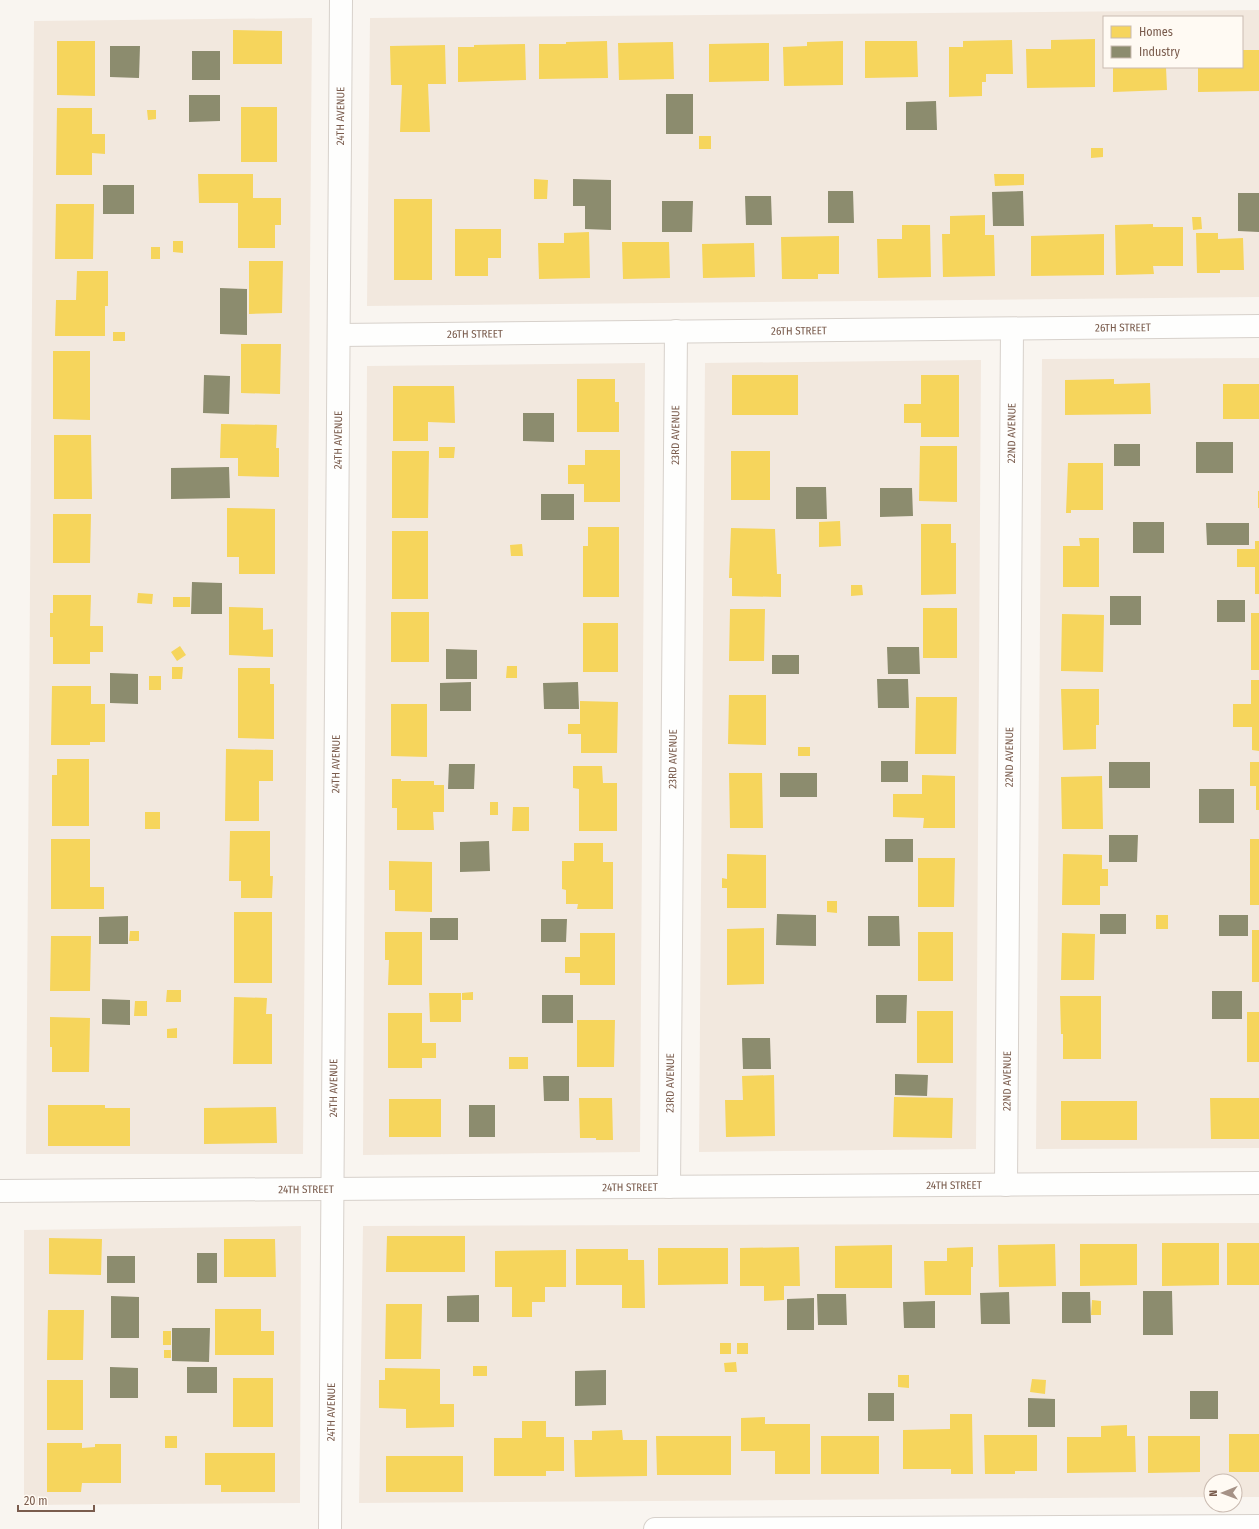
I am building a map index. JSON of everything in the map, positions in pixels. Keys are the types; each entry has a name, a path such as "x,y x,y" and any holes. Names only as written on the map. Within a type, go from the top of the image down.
{"street":[{"name":"24TH AVENUE","path":"330,1529 341,0"},
{"name":"26TH STREET","path":"339,335 1259,326"},
{"name":"22ND AVENUE","path":"1006,1185 1012,329"},
{"name":"23RD AVENUE","path":"669,1187 676,331"},
{"name":"24TH STREET","path":"0,1191 1259,1182"},
{"path":"655,1529 1259,1526"}],"shaded area":[{"path":"1259,10 1259,297 367,306 370,18"},
{"path":"312,18 303,1154 26,1154 34,21"},
{"path":"1259,358 1259,1148 1036,1149 1042,359"},
{"path":"981,360 976,1149 699,1152 705,363"},
{"path":"645,363 640,1152 363,1155 367,366"},
{"path":"1259,1223 1259,1497 1243,1497 1243,1473 1203,1473 1203,1497 359,1503 363,1226"},
{"path":"301,1226 300,1503 24,1505 24,1230"}],"building: Homes":[{"path":"233,30 282,31 282,64 233,64"},
{"path":"1095,39 1095,87 1027,88 1026,49 1051,49 1051,40"},
{"path":"1012,40 1013,74 986,74 986,82 982,82 982,96 949,97 949,47 963,47 963,41"},
{"path":"57,41 95,41 95,96 57,95"},
{"path":"607,41 608,78 539,79 539,44"},
{"path":"843,41 843,85 784,86 783,47 807,46 807,42"},
{"path":"865,41 917,41 918,77 865,78"},
{"path":"673,42 674,79 619,80 618,43"},
{"path":"769,43 769,81 709,82 709,44"},
{"path":"525,44 526,80 458,82 458,47 474,47 474,45"},
{"path":"445,45 446,84 428,84 430,132 400,132 402,85 391,85 390,46"},
{"path":"1243,50 1259,50 1259,91 1198,92 1198,68 1243,68"},
{"path":"1113,68 1166,68 1167,90 1113,92"},
{"path":"241,107 277,107 277,162 241,162"},
{"path":"57,108 92,108 92,134 105,134 105,154 92,153 92,175 56,175"},
{"path":"147,110 156,110 156,119 148,120"},
{"path":"699,136 711,136 711,149 699,149"},
{"path":"1091,148 1103,148 1103,157 1091,158"},
{"path":"198,174 253,174 253,198 281,198 281,225 275,225 275,248 238,248 238,203 199,203"},
{"path":"994,174 1024,174 1024,185 995,186"},
{"path":"534,179 548,180 547,199 534,199"},
{"path":"394,199 432,199 432,280 394,280"},
{"path":"56,204 94,204 93,259 55,259"},
{"path":"985,215 985,235 994,235 995,276 943,277 942,234 950,234 950,216"},
{"path":"1192,217 1201,217 1202,229 1193,230"},
{"path":"1153,224 1153,227 1183,227 1183,266 1153,266 1154,274 1116,275 1115,225"},
{"path":"902,225 930,225 931,277 878,278 877,239 902,239"},
{"path":"455,229 501,229 501,258 488,258 488,276 455,276"},
{"path":"589,232 590,278 539,279 538,243 564,243 564,233"},
{"path":"1196,233 1218,233 1218,239 1243,238 1244,270 1220,270 1220,273 1197,273"},
{"path":"1104,234 1104,275 1031,276 1031,236"},
{"path":"839,236 839,274 818,274 818,279 782,279 781,237"},
{"path":"173,241 183,241 183,253 173,252"},
{"path":"622,242 669,242 670,278 623,279"},
{"path":"754,243 755,277 703,278 702,244"},
{"path":"151,247 160,247 160,259 151,259"},
{"path":"249,261 283,261 282,313 249,314"},
{"path":"77,271 108,271 108,306 105,306 105,336 55,336 56,300 76,300"},
{"path":"113,332 125,332 125,341 113,341"},
{"path":"241,344 281,344 280,394 241,393"},
{"path":"53,351 90,351 90,420 53,419"},
{"path":"732,375 798,375 798,415 732,415"},
{"path":"921,375 959,375 959,437 921,437 921,423 904,423 904,404 921,404"},
{"path":"577,379 615,379 615,402 619,402 619,432 577,432"},
{"path":"1114,379 1114,384 1150,383 1151,414 1065,415 1065,380"},
{"path":"1223,384 1259,384 1259,419 1223,419"},
{"path":"393,386 454,386 455,423 428,422 428,441 393,441"},
{"path":"221,424 277,425 276,448 279,448 279,477 238,476 238,458 220,458"},
{"path":"54,435 91,435 92,499 54,499"},
{"path":"920,446 957,446 957,502 919,501"},
{"path":"439,447 455,447 454,458 439,458"},
{"path":"585,450 620,450 620,502 584,502 584,484 568,484 568,465 585,465"},
{"path":"392,451 429,451 428,518 392,518"},
{"path":"731,451 770,451 770,500 731,500"},
{"path":"1068,463 1103,463 1103,510 1071,510 1071,513 1066,513"},
{"path":"1259,491 1259,508 1258,508"},
{"path":"227,508 275,509 275,574 239,574 239,557 227,557"},
{"path":"53,514 91,514 90,563 53,563"},
{"path":"840,521 841,546 819,547 819,522"},
{"path":"921,524 951,524 951,543 956,543 956,594 921,595"},
{"path":"588,527 619,527 619,597 583,597 583,546 588,546"},
{"path":"731,528 775,529 777,574 781,574 781,597 732,596 732,578 729,578"},
{"path":"392,531 428,531 428,599 392,599"},
{"path":"1079,538 1099,538 1099,587 1063,587 1063,546 1080,546"},
{"path":"1255,541 1259,541 1259,594 1255,594 1255,567 1237,567 1237,549 1255,549"},
{"path":"522,544 523,556 511,556 510,545"},
{"path":"851,585 862,585 863,595 851,596"},
{"path":"138,593 153,594 152,604 137,603"},
{"path":"53,595 91,595 90,626 103,626 103,652 90,652 90,664 53,664 53,637 50,637 50,613 53,613"},
{"path":"173,597 190,597 190,607 173,607"},
{"path":"229,607 263,608 263,630 273,629 273,657 229,655"},
{"path":"923,608 957,608 957,658 923,658"},
{"path":"730,609 765,609 764,661 729,661"},
{"path":"391,612 429,612 429,662 391,662"},
{"path":"1251,613 1259,613 1259,670 1251,670"},
{"path":"1062,614 1104,615 1103,672 1061,671"},
{"path":"583,623 618,623 618,672 583,672"},
{"path":"180,646 186,655 177,661 171,652"},
{"path":"507,666 517,666 517,678 506,678"},
{"path":"172,667 183,667 182,679 172,679"},
{"path":"238,668 270,668 270,684 274,684 274,739 238,738"},
{"path":"149,676 161,676 161,690 149,690"},
{"path":"1251,680 1259,680 1259,751 1252,750 1252,727 1233,727 1233,704 1251,704"},
{"path":"52,686 91,686 91,704 105,704 105,742 90,742 90,745 51,745"},
{"path":"1061,689 1099,689 1099,725 1096,725 1096,749 1063,750"},
{"path":"729,695 766,695 766,745 728,744"},
{"path":"916,697 957,697 956,754 915,754"},
{"path":"580,701 618,702 617,753 581,753 581,734 568,734 568,724 580,724"},
{"path":"391,704 427,704 427,757 391,756"},
{"path":"798,747 810,747 810,756 798,756"},
{"path":"226,749 273,750 273,781 259,781 259,821 225,821"},
{"path":"57,759 89,759 89,826 52,826 52,775 57,775"},
{"path":"1250,762 1259,762 1259,810 1256,810 1256,786 1250,786"},
{"path":"573,766 602,766 603,783 617,783 617,831 579,831 579,789 573,788"},
{"path":"729,773 762,773 763,828 730,828"},
{"path":"922,775 955,776 955,828 923,828 924,818 893,817 893,794 922,794"},
{"path":"1102,776 1103,829 1062,829 1061,777"},
{"path":"392,779 401,779 401,781 434,781 434,785 444,785 444,812 433,812 434,830 397,830 397,808 392,808"},
{"path":"490,802 498,802 498,815 490,815"},
{"path":"513,807 529,807 529,831 512,831"},
{"path":"145,812 160,812 160,829 145,829"},
{"path":"230,831 270,831 270,876 273,876 272,898 241,898 241,881 229,881"},
{"path":"51,839 90,839 90,887 104,887 104,909 51,909"},
{"path":"1250,839 1259,839 1259,905 1250,905"},
{"path":"574,843 603,843 603,862 613,862 613,909 577,909 578,904 566,904 566,890 562,889 562,861 574,861"},
{"path":"727,854 766,855 766,908 727,908 727,888 722,888 722,878 727,879"},
{"path":"1063,854 1102,855 1102,869 1108,869 1108,886 1100,886 1100,905 1062,905"},
{"path":"918,858 955,858 954,907 918,907"},
{"path":"389,861 432,862 432,912 395,911 395,890 389,890"},
{"path":"827,901 837,901 837,913 827,912"},
{"path":"234,912 272,912 272,983 234,983"},
{"path":"1156,915 1168,915 1168,929 1156,929"},
{"path":"764,928 764,984 727,985 727,929"},
{"path":"1252,930 1259,930 1259,982 1252,982"},
{"path":"130,931 139,931 139,941 129,941"},
{"path":"385,932 422,932 422,985 388,985 389,960 385,960"},
{"path":"918,932 953,932 953,981 918,981"},
{"path":"580,933 615,933 615,985 580,985 580,973 565,973 565,957 580,957"},
{"path":"1062,933 1095,934 1094,980 1061,980"},
{"path":"51,936 91,936 90,991 50,991"},
{"path":"167,990 181,990 181,1002 166,1002"},
{"path":"473,992 473,1000 462,1000 462,993"},
{"path":"429,993 461,993 461,1022 430,1022"},
{"path":"1060,996 1101,996 1101,1059 1063,1059"},
{"path":"234,997 267,998 266,1014 272,1014 272,1064 233,1064"},
{"path":"135,1001 147,1001 147,1016 134,1016"},
{"path":"917,1011 953,1011 953,1063 917,1063"},
{"path":"1247,1012 1259,1012 1259,1062 1247,1062"},
{"path":"388,1013 422,1013 422,1043 436,1043 436,1058 422,1058 422,1068 388,1068"},
{"path":"50,1017 90,1018 89,1072 52,1072"},
{"path":"577,1020 615,1020 614,1067 577,1067"},
{"path":"177,1028 177,1038 167,1038 167,1029"},
{"path":"509,1057 528,1057 528,1069 509,1069"},
{"path":"774,1075 775,1136 726,1137 725,1100 743,1100 742,1076"},
{"path":"894,1097 953,1098 952,1138 893,1137"},
{"path":"579,1098 612,1098 613,1140 580,1138"},
{"path":"1210,1098 1259,1098 1259,1139 1211,1139"},
{"path":"389,1099 441,1099 441,1137 389,1137"},
{"path":"1061,1101 1137,1101 1137,1140 1061,1140"},
{"path":"48,1105 105,1105 105,1108 130,1108 130,1146 48,1146"},
{"path":"276,1107 277,1143 204,1144 204,1108"},
{"path":"387,1236 465,1236 465,1272 386,1272"},
{"path":"49,1238 102,1239 101,1275 49,1274"},
{"path":"224,1239 275,1239 276,1277 224,1277"},
{"path":"1162,1243 1219,1243 1219,1285 1162,1286"},
{"path":"1227,1243 1259,1243 1259,1285 1227,1285"},
{"path":"1055,1244 1056,1286 999,1287 998,1245"},
{"path":"1080,1244 1137,1244 1137,1285 1080,1286"},
{"path":"892,1245 892,1288 835,1288 835,1246"},
{"path":"799,1247 800,1286 784,1286 784,1300 764,1301 764,1286 740,1286 740,1248"},
{"path":"973,1247 971,1295 925,1295 924,1261 947,1261 947,1248"},
{"path":"658,1248 728,1248 728,1284 658,1285"},
{"path":"576,1249 628,1249 628,1260 644,1260 645,1308 622,1308 622,1285 576,1285"},
{"path":"566,1250 566,1287 545,1287 545,1302 532,1302 532,1317 512,1317 512,1287 495,1287 495,1251"},
{"path":"1092,1300 1101,1301 1101,1315 1091,1315"},
{"path":"386,1304 422,1304 421,1359 385,1359"},
{"path":"215,1309 261,1309 261,1331 274,1331 274,1355 215,1355"},
{"path":"48,1310 84,1310 83,1360 47,1360"},
{"path":"163,1331 171,1331 171,1345 163,1345"},
{"path":"720,1343 731,1343 731,1354 720,1354"},
{"path":"737,1343 748,1343 748,1354 737,1354"},
{"path":"164,1350 171,1350 171,1358 164,1358"},
{"path":"736,1362 737,1372 725,1372 724,1363"},
{"path":"473,1366 487,1366 487,1376 473,1376"},
{"path":"385,1368 440,1369 440,1404 454,1404 454,1427 406,1428 406,1409 379,1408 379,1380 385,1380"},
{"path":"898,1375 909,1375 909,1388 898,1387"},
{"path":"233,1378 273,1378 273,1427 233,1427"},
{"path":"1032,1379 1046,1380 1045,1394 1030,1392"},
{"path":"47,1380 83,1380 83,1430 47,1430"},
{"path":"950,1414 972,1414 973,1474 951,1474 951,1469 903,1469 903,1430 950,1429"},
{"path":"765,1417 765,1424 810,1424 810,1474 775,1474 775,1451 741,1451 741,1418"},
{"path":"522,1421 546,1421 546,1437 564,1437 564,1471 546,1471 546,1476 494,1476 494,1438 522,1438"},
{"path":"1127,1425 1127,1436 1135,1436 1136,1472 1067,1473 1067,1437 1101,1437 1101,1426"},
{"path":"622,1430 623,1440 647,1440 647,1476 575,1477 574,1440 592,1440 592,1431"},
{"path":"1229,1434 1259,1434 1259,1472 1229,1472"},
{"path":"984,1435 1037,1435 1037,1471 1015,1471 1015,1474 985,1474"},
{"path":"165,1436 177,1436 177,1448 165,1448"},
{"path":"656,1436 731,1436 731,1475 657,1475"},
{"path":"821,1436 879,1436 879,1474 821,1474"},
{"path":"1148,1436 1200,1436 1200,1472 1148,1473"},
{"path":"47,1443 82,1443 82,1448 95,1447 95,1444 121,1444 121,1483 82,1483 81,1492 47,1492"},
{"path":"205,1453 275,1453 275,1492 221,1492 221,1485 205,1485"},
{"path":"386,1456 463,1456 463,1492 386,1492"}],"building: Industry":[{"path":"110,46 140,46 139,78 110,77"},
{"path":"192,51 220,51 220,80 192,80"},
{"path":"666,94 693,94 693,134 666,134"},
{"path":"189,95 220,95 220,121 189,122"},
{"path":"936,101 937,130 906,130 906,102"},
{"path":"573,179 611,180 611,230 585,229 585,206 573,206"},
{"path":"103,185 134,185 134,214 103,214"},
{"path":"828,191 853,191 854,223 828,223"},
{"path":"1023,191 1024,226 993,226 992,192"},
{"path":"1238,193 1259,193 1259,232 1238,231"},
{"path":"745,196 771,196 772,225 746,225"},
{"path":"662,201 693,201 692,232 662,232"},
{"path":"220,288 247,289 247,335 220,334"},
{"path":"204,375 230,376 229,414 203,413"},
{"path":"523,413 554,413 554,442 523,441"},
{"path":"1196,442 1233,442 1233,473 1196,473"},
{"path":"1114,444 1140,444 1140,466 1114,466"},
{"path":"229,467 230,498 171,499 171,468"},
{"path":"796,487 826,487 827,519 796,519"},
{"path":"880,488 912,488 913,516 880,517"},
{"path":"541,494 574,494 574,520 541,520"},
{"path":"1133,522 1164,522 1164,553 1133,553"},
{"path":"1206,523 1249,523 1249,545 1207,545"},
{"path":"192,582 222,583 222,614 191,614"},
{"path":"1110,596 1141,596 1141,625 1110,625"},
{"path":"1217,600 1245,600 1245,622 1217,622"},
{"path":"887,647 919,647 920,674 888,674"},
{"path":"446,649 477,650 477,679 446,679"},
{"path":"772,655 799,655 799,674 772,674"},
{"path":"110,673 138,674 138,704 110,703"},
{"path":"877,679 908,679 909,708 878,708"},
{"path":"471,682 471,711 440,711 440,683"},
{"path":"578,682 579,709 544,709 543,683"},
{"path":"881,761 908,761 908,782 881,782"},
{"path":"1109,762 1150,762 1150,788 1109,788"},
{"path":"449,764 475,764 474,789 448,789"},
{"path":"780,773 817,773 817,797 780,797"},
{"path":"1199,789 1234,789 1234,823 1199,823"},
{"path":"1109,835 1138,835 1137,862 1109,862"},
{"path":"885,839 913,839 913,862 885,862"},
{"path":"489,841 490,871 460,872 460,842"},
{"path":"777,914 816,915 816,946 776,945"},
{"path":"1100,914 1126,914 1126,934 1100,934"},
{"path":"1219,915 1248,915 1248,936 1219,936"},
{"path":"128,916 128,944 99,944 99,917"},
{"path":"868,916 899,916 900,946 868,946"},
{"path":"430,918 458,918 458,940 430,940"},
{"path":"541,919 567,919 566,942 541,942"},
{"path":"1212,991 1242,991 1242,1019 1212,1019"},
{"path":"542,995 573,995 573,1023 542,1023"},
{"path":"876,995 907,995 906,1023 876,1023"},
{"path":"102,999 130,1000 130,1025 102,1024"},
{"path":"742,1038 770,1038 771,1069 743,1069"},
{"path":"895,1074 928,1075 927,1096 895,1095"},
{"path":"543,1076 569,1076 569,1101 544,1101"},
{"path":"469,1105 495,1105 495,1137 469,1137"},
{"path":"197,1253 217,1253 217,1283 197,1283"},
{"path":"107,1256 135,1256 135,1283 107,1283"},
{"path":"1143,1291 1172,1291 1173,1335 1143,1335"},
{"path":"1009,1292 1010,1324 981,1324 980,1293"},
{"path":"1062,1292 1090,1292 1091,1323 1062,1323"},
{"path":"817,1294 846,1294 847,1325 818,1325"},
{"path":"479,1295 479,1322 447,1322 447,1296"},
{"path":"111,1296 139,1297 139,1338 111,1338"},
{"path":"814,1298 814,1330 787,1330 787,1299"},
{"path":"935,1301 935,1328 904,1328 903,1302"},
{"path":"172,1328 210,1328 209,1362 172,1361"},
{"path":"110,1367 138,1368 138,1398 110,1398"},
{"path":"187,1367 217,1367 217,1393 187,1393"},
{"path":"606,1370 606,1405 575,1406 575,1371"},
{"path":"1190,1391 1218,1391 1218,1419 1190,1419"},
{"path":"868,1393 894,1393 894,1421 868,1421"},
{"path":"1028,1398 1055,1399 1055,1427 1028,1427"}]}
